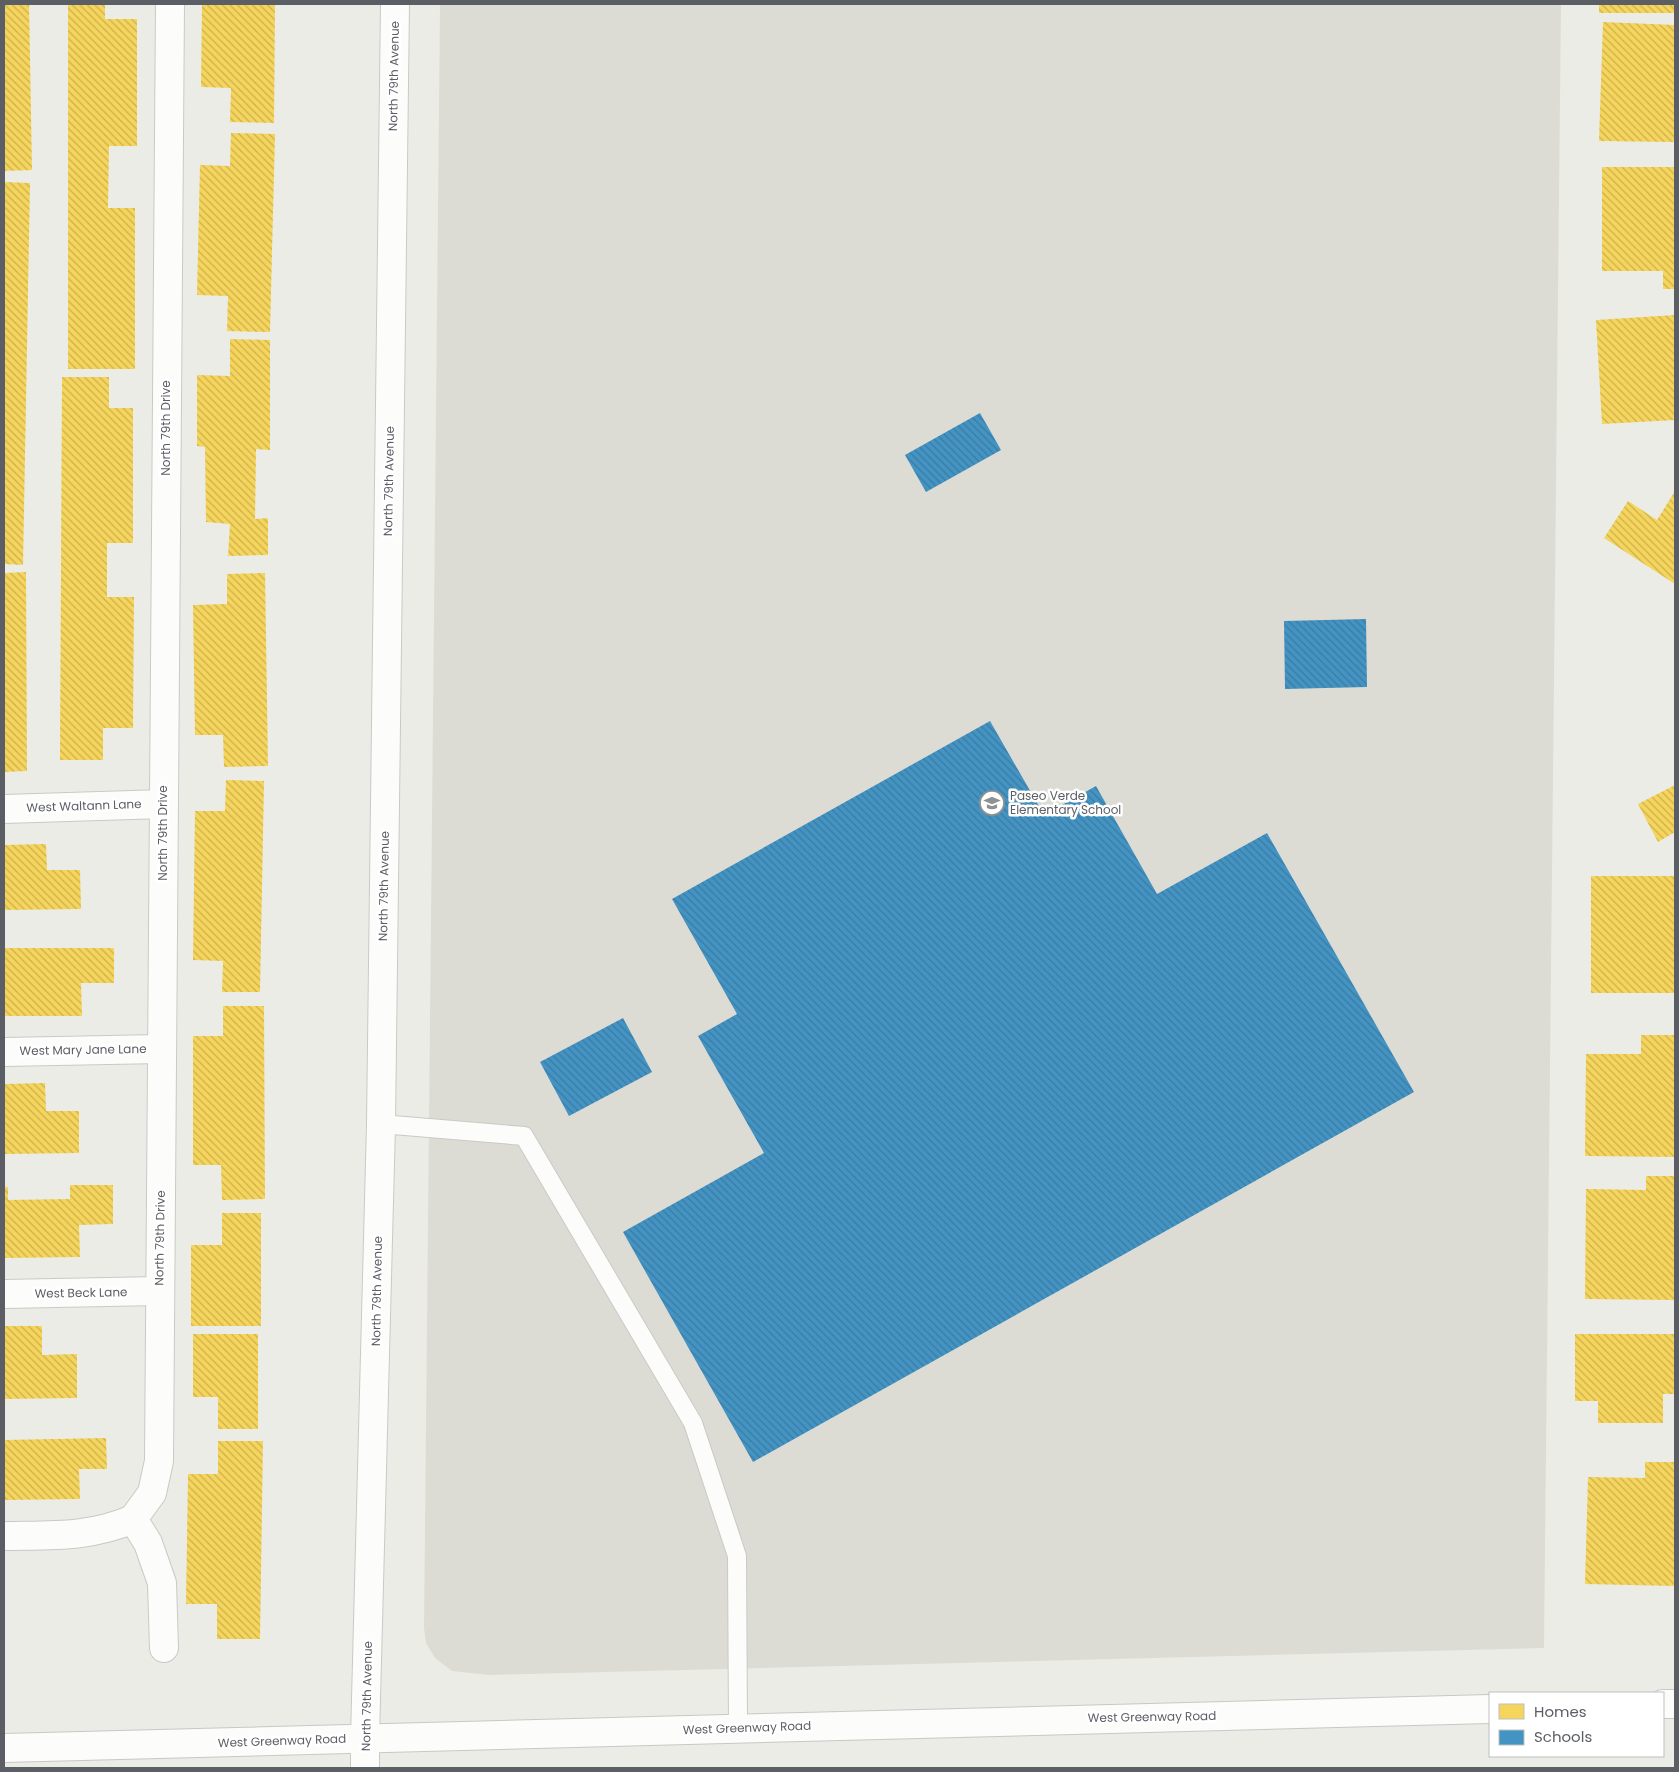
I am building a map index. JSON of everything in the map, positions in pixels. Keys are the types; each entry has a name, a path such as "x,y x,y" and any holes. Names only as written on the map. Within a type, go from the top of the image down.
{"street":[{"name":"North 79th Drive","path":"133,1519 152,1493 159,1461 170,4"},
{"name":"North 79th Avenue","path":"366,1768 365,1738 381,1124 395,4"},
{"name":"West Waltann Lane","path":"4,809 164,804"},
{"name":"West Mary Jane Lane","path":"4,1052 161,1049"},
{"name":"West Beck Lane","path":"4,1294 159,1291"},
{"path":"4,1536 82,1534 115,1527 133,1519 148,1543 162,1583 164,1648"},
{"name":"West Greenway Road","path":"4,1748 1489,1709"}],"lane":[{"path":"381,1124 524,1136 693,1423 737,1556 738,1728"}],"shaded area":[{"name":"Paseo Verde Elementary School","path":"440,4 1561,4 1544,1648 489,1675 452,1671 435,1658 426,1643 424,1628"}],"building: Homes":[{"path":"4,4 29,4 32,170 4,171"},
{"path":"68,4 105,4 105,19 137,19 137,146 109,146 108,208 135,208 135,369 68,369"},
{"path":"202,4 275,4 274,123 230,122 231,88 201,87"},
{"path":"1599,4 1675,4 1675,13 1599,13"},
{"path":"1603,22 1675,25 1675,142 1599,141"},
{"path":"231,133 275,134 270,332 227,331 228,296 197,295 200,165 230,166"},
{"path":"1602,167 1675,167 1675,289 1663,289 1663,271 1602,271"},
{"path":"4,182 30,183 23,565 4,564"},
{"path":"1675,315 1675,420 1602,424 1596,320"},
{"path":"230,339 270,340 270,450 256,449 255,519 268,518 268,555 228,556 230,524 206,522 205,447 197,446 197,375 230,376"},
{"path":"62,377 109,377 109,408 133,408 133,543 107,543 107,597 134,597 133,728 103,728 103,760 60,760"},
{"path":"1675,491 1675,584 1604,538 1628,501 1657,520"},
{"path":"26,572 27,771 4,772 4,573"},
{"path":"265,573 268,766 224,767 223,735 195,735 193,605 227,604 227,574"},
{"path":"226,780 264,781 260,992 222,992 223,961 193,960 195,811 225,811"},
{"path":"1675,785 1675,832 1658,842 1638,804"},
{"path":"46,844 47,870 80,870 81,909 4,910 4,845"},
{"path":"1591,876 1675,876 1675,993 1591,993"},
{"path":"4,948 114,948 114,983 81,983 82,1016 4,1016"},
{"path":"223,1006 264,1006 265,1199 222,1200 221,1165 193,1165 193,1036 223,1036"},
{"path":"1641,1035 1675,1035 1675,1157 1585,1156 1586,1054 1641,1054"},
{"path":"45,1083 46,1111 79,1111 79,1153 4,1154 4,1084"},
{"path":"1646,1176 1675,1176 1675,1300 1585,1299 1586,1189 1646,1190"},
{"path":"70,1185 113,1185 113,1224 79,1225 80,1257 4,1258 4,1187 8,1187 8,1200 70,1199"},
{"path":"222,1213 261,1213 261,1326 191,1326 191,1245 222,1245"},
{"path":"4,1326 42,1326 42,1355 77,1354 77,1398 4,1399"},
{"path":"193,1334 258,1334 258,1429 218,1429 218,1397 193,1397"},
{"path":"1575,1334 1675,1334 1675,1394 1663,1394 1663,1423 1598,1423 1598,1401 1575,1401"},
{"path":"106,1438 107,1469 79,1469 80,1499 4,1500 4,1440"},
{"path":"218,1441 263,1441 260,1639 217,1639 217,1604 186,1604 188,1474 218,1474"},
{"path":"1645,1462 1675,1462 1675,1586 1585,1584 1588,1477 1645,1478"}],"building: Schools":[{"path":"980,413 1001,450 926,492 905,455"},
{"path":"1366,619 1367,687 1285,689 1284,621"},
{"path":"990,721 1044,815 1096,786 1157,894 1267,833 1414,1092 753,1462 623,1232 764,1153 698,1036 737,1014 672,899"},
{"path":"623,1018 652,1072 569,1116 540,1062"}],"place":[{"name":"Paseo Verde Elementary School","path":"992,803"}]}
